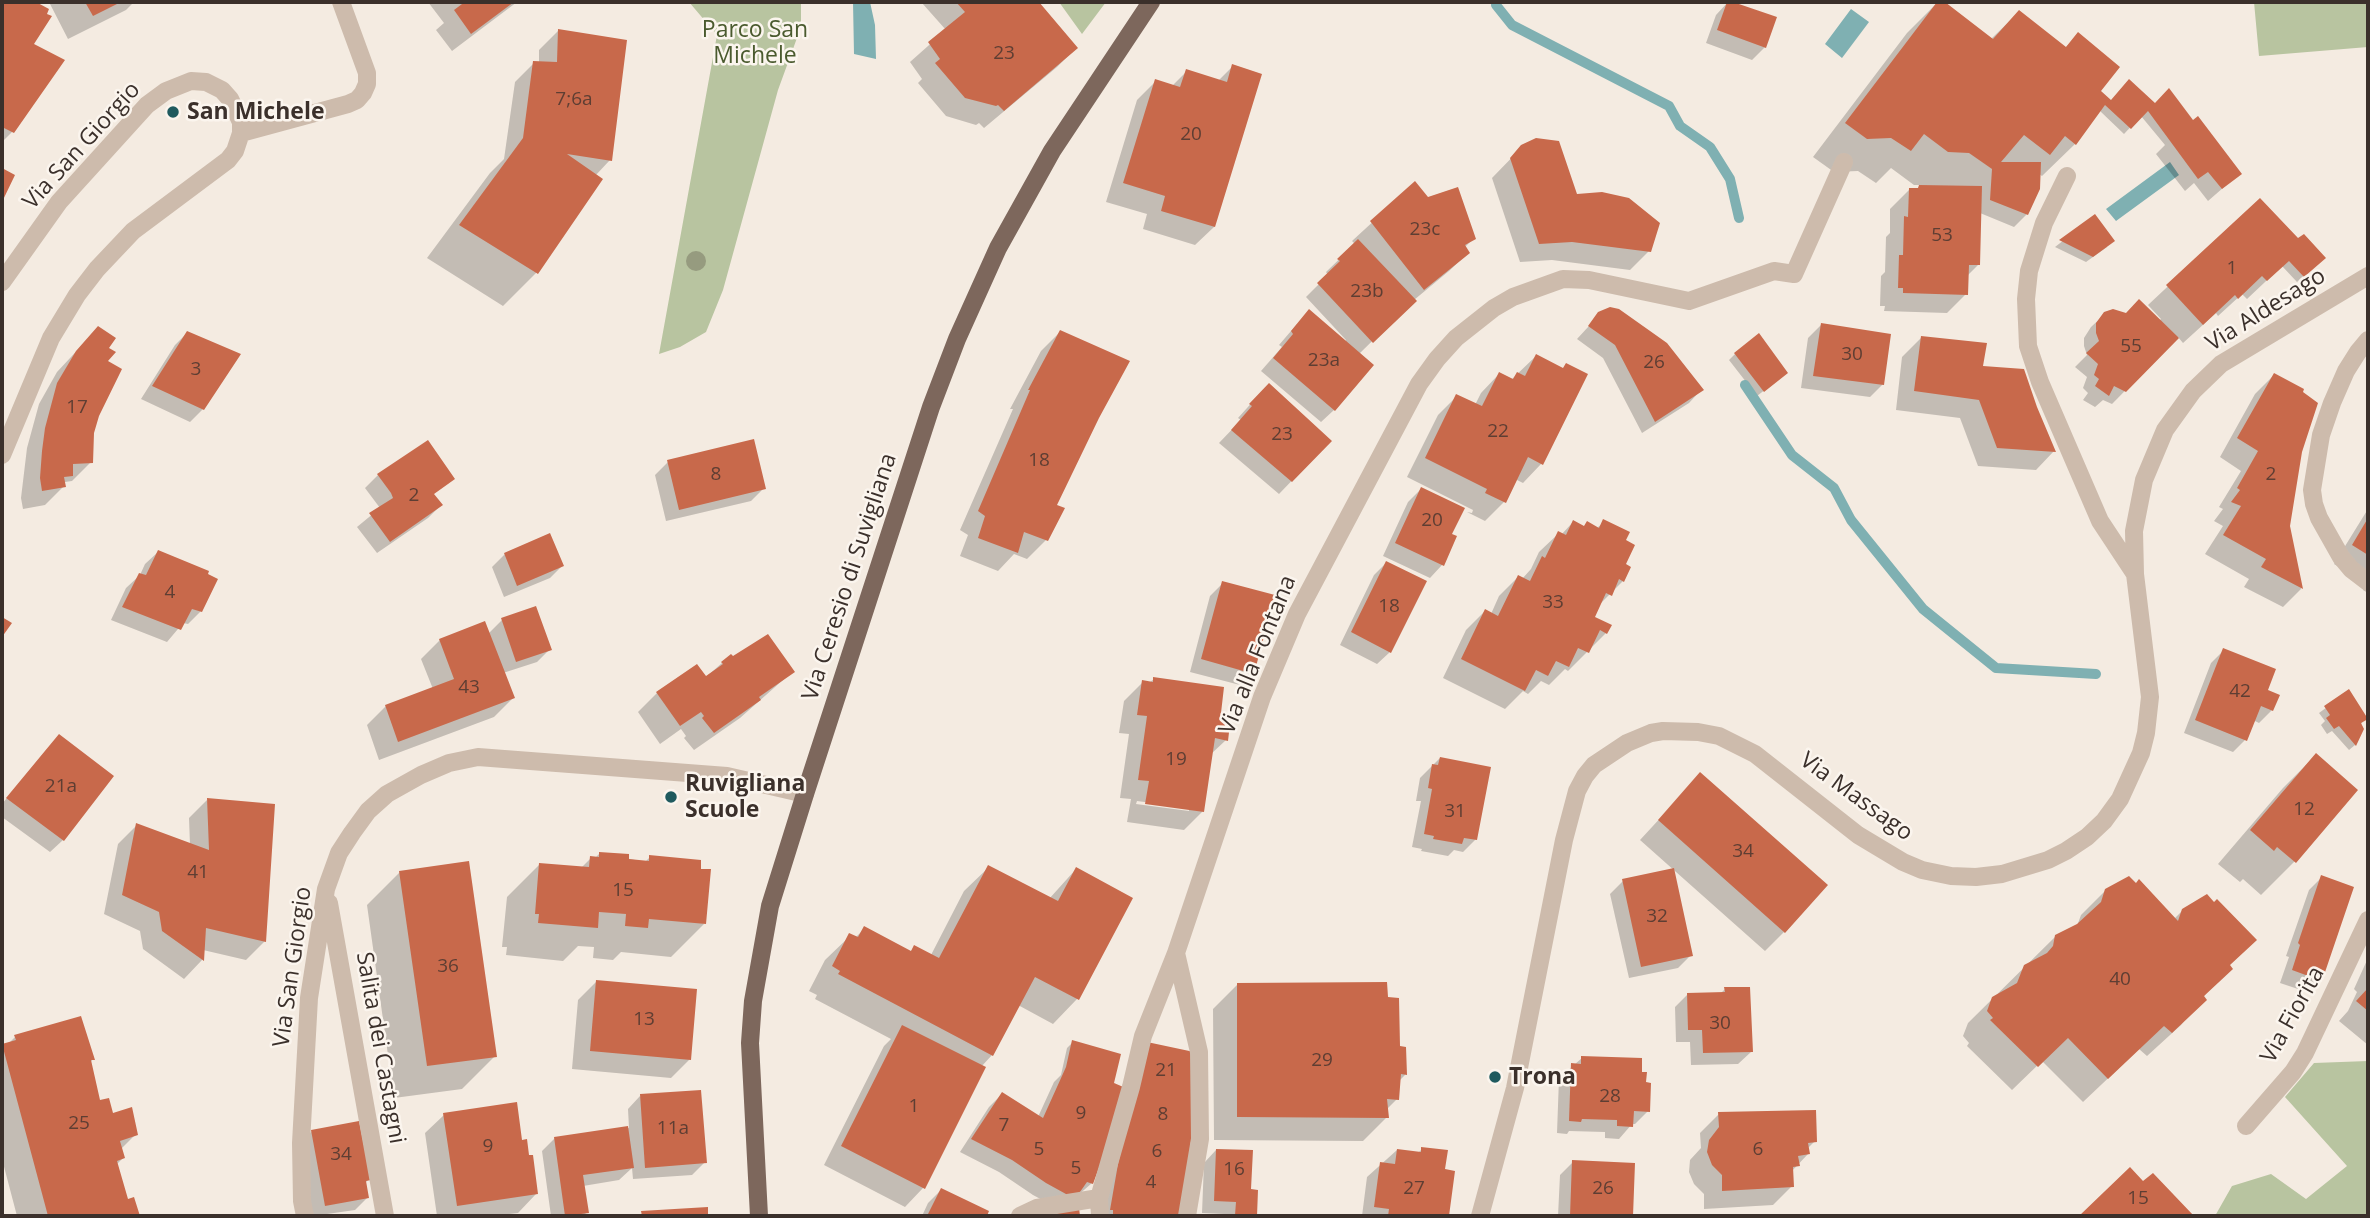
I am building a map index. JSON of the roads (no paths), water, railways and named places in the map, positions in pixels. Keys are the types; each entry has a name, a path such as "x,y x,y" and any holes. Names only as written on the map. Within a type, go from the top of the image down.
{"main road":[{"name":"Via Ceresio di Suvigliana","path":"760,1216 750,1043 753,1001 770,906 805,794 931,407 957,340 998,248 1052,151 1151,2"}],"street":[{"path":"2,455 51,338 77,295 97,269 134,231 228,160 235,151 241,133 348,104 363,93 367,84 367,73 341,2"},
{"name":"Via San Giorgio","path":"2,282 59,202 147,105 166,91 191,81 206,82 222,90 237,112 241,133"},
{"name":"Via alla Fontana","path":"1099,1207 1143,1036 1175,953 1262,697 1297,614 1419,384 1456,338 1494,308 1513,297 1563,279 1589,280 1689,301 1774,271 1794,274 1844,162"},
{"path":"2067,176 2044,223 2029,271 2026,299 2028,346 2040,382 2101,521 2135,574"},
{"name":"Via Aldesago","path":"2193,391 2221,364 2368,276"},
{"path":"2368,340 2346,371 2332,403 2321,435 2312,490 2319,518 2342,557 2351,569 2368,582"},
{"name":"Via Massago","path":"1480,1216 1515,1088 1564,840 1577,791 1594,765 1627,743 1651,733 1674,730 1719,736 1755,754 1858,835 1903,862 1951,876 2001,874 2048,860 2087,837 2104,821 2120,799 2141,753 2150,714 2135,574 2134,531 2144,480 2165,430 2193,391"},
{"name":"Via San Giorgio","path":"305,1216 302,1201 301,1143 309,998 326,889 339,853 368,811 387,794 449,763 478,757 727,776 805,794"},
{"name":"Salita dei Castagni","path":"326,889 385,1216"},
{"name":"Via Fiorita","path":"2246,1126 2292,1072 2305,1052 2368,920"},
{"path":"1175,953 1199,1052 1200,1139 1187,1216"},
{"path":"1020,1216 1037,1208 1099,1207"}],"water":[{"path":"853,2 870,2 875,25 876,59 854,54"},
{"path":"1851,9 1869,22 1842,58 1825,44"},
{"path":"2170,162 2179,175 2116,221 2106,209"}],"waterway":[{"path":"1496,5 1512,25 1669,106 1680,126 1710,147 1730,179 1739,218"},
{"path":"1745,385 1792,455 1834,488 1851,520 1923,609 1996,668 2096,674"}],"place":[{"name":"San Michele","path":"173,112"},
{"name":"Ruvigliana Scuole","path":"671,797"},
{"name":"Trona","path":"1495,1077"}],"park label":[{"name":"Parco San Michele","path":"755,43"}]}
